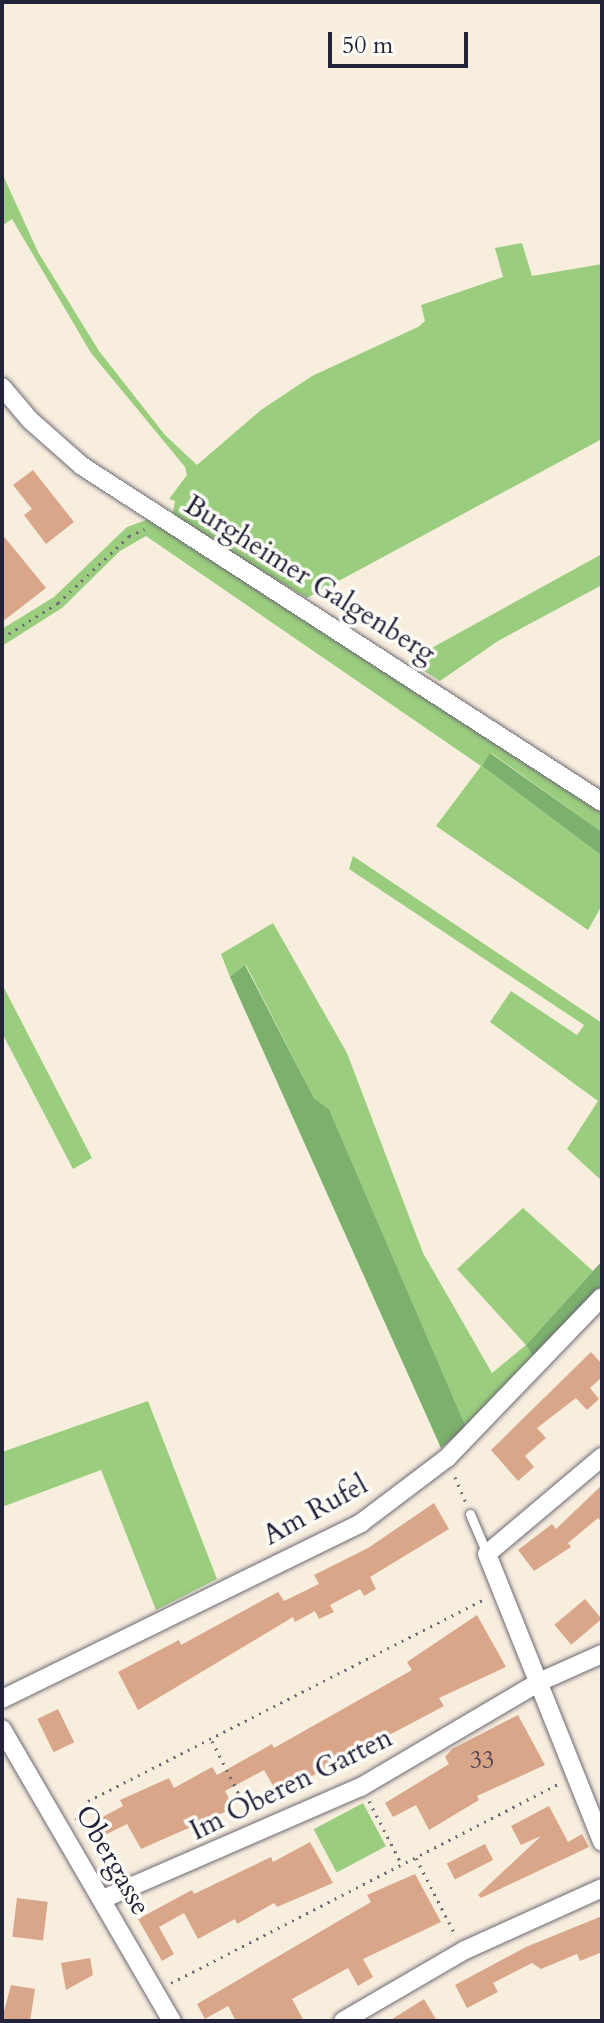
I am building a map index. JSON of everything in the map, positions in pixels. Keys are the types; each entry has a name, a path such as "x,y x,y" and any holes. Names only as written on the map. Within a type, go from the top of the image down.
{"street":[{"name":"Burgheimer Galgenberg","path":"2,387 30,420 82,466 602,802"},
{"name":"Am Rufel","path":"2,1699 361,1523 447,1458 602,1297"},
{"path":"602,1457 487,1554 499,1591 539,1682 602,1842"},
{"name":"Im Oberen Garten","path":"103,1899 260,1834 361,1787 539,1682 602,1654"},
{"name":"Obergasse","path":"2,1729 66,1834 172,2021"},
{"path":"343,2021 465,1950 602,1888"}],"lane":[{"path":"470,1514 487,1554"}],"path":[{"path":"2,638 58,603 129,536 172,524"},
{"path":"447,1458 470,1514"},
{"path":"66,1834 88,1801 212,1741 499,1591"},
{"path":"212,1741 260,1834"},
{"path":"155,1992 577,1775"},
{"path":"361,1787 402,1865"},
{"path":"416,1858 447,1921"}],"green space":[{"path":"2,173 38,252 99,351 165,435 197,465 261,410 312,376 418,327 425,321 421,305 503,277 495,248 522,243 532,276 602,264 602,439 307,598 172,517 175,501 169,499 187,475 185,467 91,353 12,219 2,226"},
{"path":"149,519 602,813 602,832 491,753 482,766 602,856 602,905 588,930 436,826 481,766 146,536 120,551 62,608 2,646 2,629 54,597 127,527"},
{"path":"602,554 602,585 498,641 440,681 408,661"},
{"path":"490,753 602,832 602,856 482,766"},
{"path":"353,856 602,1023 602,1181 567,1149 598,1101 490,1022 511,991 577,1035 584,1025 349,869"},
{"path":"273,923 347,1053 423,1253 492,1373 526,1345 536,1362 466,1427 329,1109 314,1098 246,965 230,977 221,954"},
{"path":"245,965 314,1098 329,1109 466,1427 441,1448 230,977"},
{"path":"2,984 92,1158 73,1169 2,1033"},
{"path":"523,1208 593,1271 526,1345 457,1269"},
{"path":"602,1261 602,1289 536,1362 526,1345"},
{"path":"148,1401 217,1579 156,1610 101,1470 2,1507 2,1452"},
{"path":"363,1803 386,1846 337,1873 314,1829"}],"building":[{"path":"33,470 74,522 46,544 24,515 32,509 13,485"},
{"path":"2,534 46,588 2,622"},
{"path":"591,1352 602,1364 602,1377 590,1388 599,1399 587,1410 576,1398 537,1428 546,1438 525,1456 534,1467 518,1481 491,1450"},
{"path":"602,1485 602,1523 598,1518 568,1543 571,1547 534,1571 518,1550 552,1524 556,1529"},
{"path":"434,1503 449,1529 370,1577 376,1589 364,1596 360,1589 330,1605 334,1612 319,1619 315,1611 295,1622 293,1617 138,1710 118,1672 179,1640 181,1645 278,1592 284,1601 319,1584 314,1575 368,1548"},
{"path":"585,1599 602,1619 571,1645 554,1625"},
{"path":"477,1615 506,1667 439,1698 444,1706 278,1794 264,1770 225,1791 234,1808 141,1849 127,1824 105,1835 97,1820 123,1806 120,1800 169,1778 174,1788 212,1767 217,1775 272,1744 274,1748 412,1670 407,1662"},
{"path":"58,1709 74,1742 54,1752 37,1719"},
{"path":"518,1715 545,1765 477,1796 479,1800 429,1830 416,1805 393,1817 385,1803 449,1764 445,1757 452,1749"},
{"path":"549,1806 568,1842 582,1834 589,1847 481,1898 478,1895 541,1836 521,1845 511,1826"},
{"path":"310,1842 333,1883 277,1907 274,1903 237,1924 235,1919 198,1939 184,1913 159,1927 174,1954 162,1961 138,1919 192,1890 194,1894 271,1857 273,1862"},
{"path":"485,1844 493,1860 455,1880 447,1864"},
{"path":"415,1874 441,1922 363,1959 373,1977 358,1986 348,1968 292,1999 304,2021 236,2021 228,2006 205,2019 197,2004 371,1902 367,1895"},
{"path":"17,1898 48,1902 43,1940 12,1937"},
{"path":"602,1916 602,1952 580,1961 577,1954 541,1969 532,1963 493,1983 498,1992 467,2008 455,1985 526,1947"},
{"path":"90,1958 93,1975 66,1990 61,1963"},
{"path":"11,1985 35,1989 30,2021 2,2019"},
{"path":"424,1999 437,2021 389,2021"}]}
